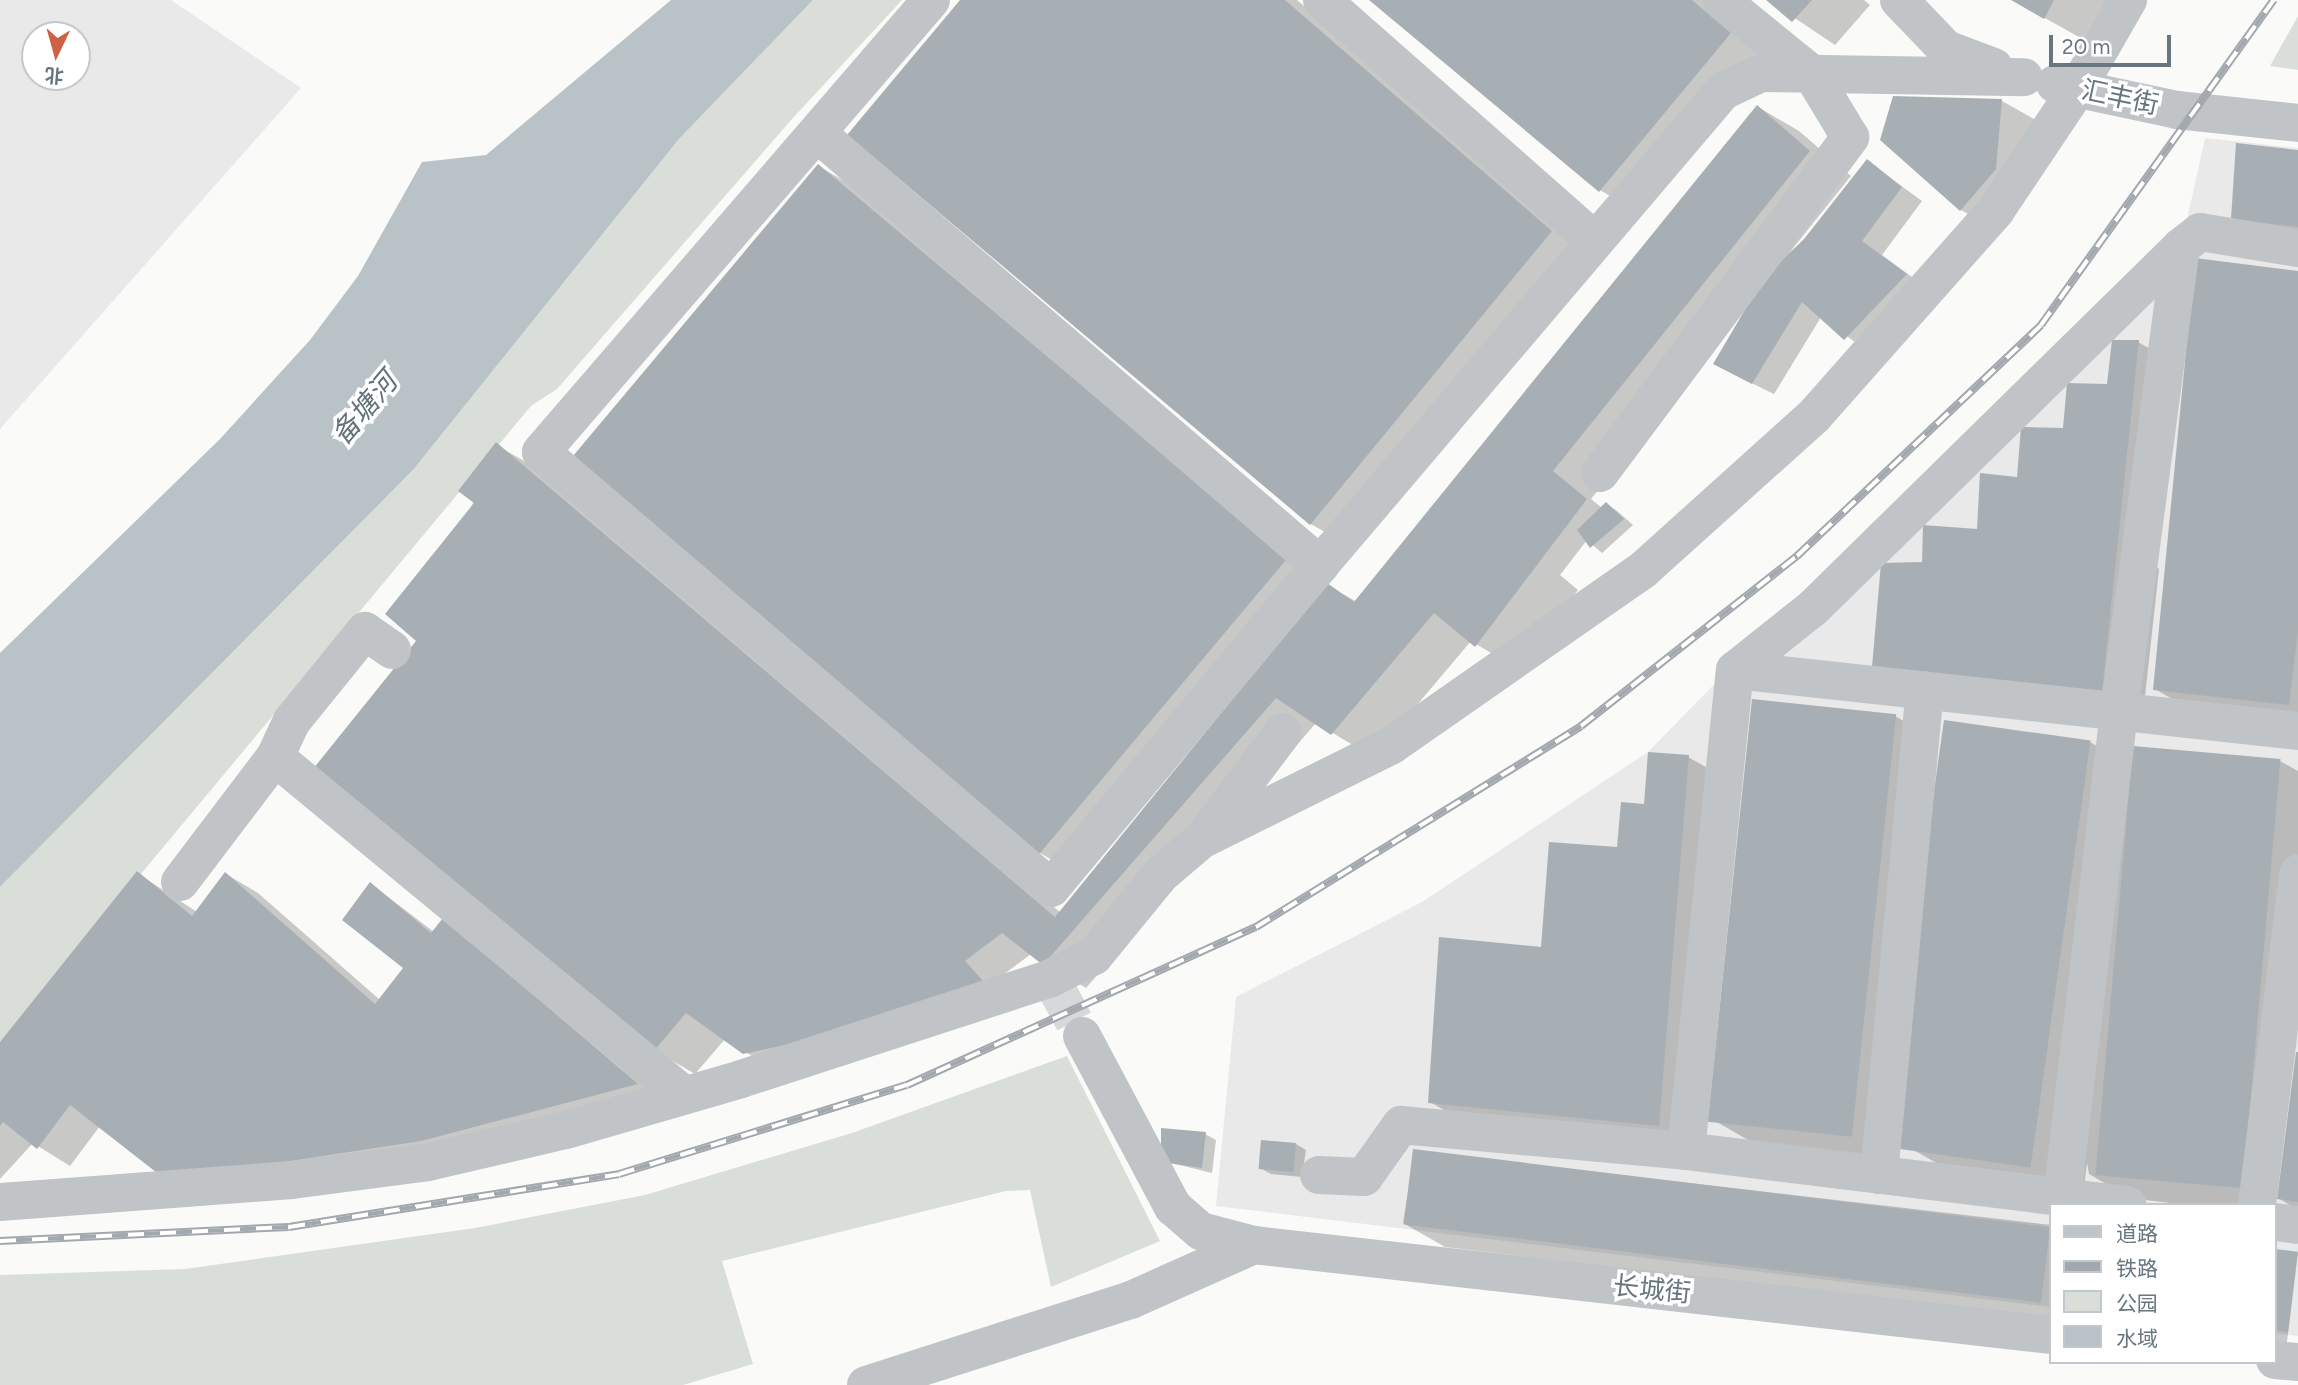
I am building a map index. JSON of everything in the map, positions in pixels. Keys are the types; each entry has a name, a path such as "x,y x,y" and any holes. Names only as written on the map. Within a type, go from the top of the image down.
{"street":[{"path":"930,0 818,134 541,452 1051,888 1320,565 1723,91 1761,72 2024,77"},
{"path":"1322,0 1595,241"},
{"path":"1600,472 1850,137 1812,74 1721,0"},
{"name":"汇丰街","path":"1899,0 1946,50 2024,77 2177,110 2298,123"},
{"path":"1201,840 1392,745 1644,569 1814,416 1996,210 2077,89 2128,0"},
{"path":"818,134 1320,565"},
{"path":"1686,1151 1735,670 1813,608 2181,247 2200,232 2298,248"},
{"path":"2062,1197 2119,711 2181,247"},
{"path":"180,882 275,757 292,721 365,631 392,650"},
{"path":"1735,670 2298,730"},
{"path":"1879,1175 1925,690"},
{"path":"0,1202 292,1180 428,1162 566,1130 1054,983 1094,956 1160,875 1201,840 1283,732"},
{"path":"275,757 684,1095"},
{"path":"2257,1203 2298,874"},
{"name":"长城街","path":"1082,1036 1173,1207 1201,1231 1254,1245 2050,1335"},
{"path":"1318,1175 1364,1177 1401,1125 1686,1151 2112,1203"},
{"path":"2277,1222 2298,1225"},
{"path":"866,1385 1131,1300 1254,1245"},
{"path":"2277,1360 2298,1362"}],"shaded area":[{"path":"0,0 171,0 301,88 0,429"},
{"path":"2205,138 2298,148 2298,1336 2277,1333 2277,1203 2050,1203 2050,1307 1216,1206 1236,997 1422,902 1648,752 1829,567 2181,247"}],"green space":[{"path":"813,0 902,0 792,119 557,389 531,406 0,1043 0,887 413,470 679,139"},
{"path":"2298,16 2298,70 2270,66"},
{"path":"1067,1056 1160,1241 1051,1287 1030,1190 1006,1191 722,1261 753,1364 683,1385 0,1385 0,1275 185,1269 475,1228 645,1195 852,1133"}],"water":[{"name":"备塘河","path":"671,0 813,0 679,139 413,470 0,887 0,653 220,439 310,340 358,276 422,162 486,155"}],"building":[{"path":"960,0 1285,0 1552,231 1310,525 847,135"},
{"path":"1369,0 1692,0 1731,33 1599,192"},
{"path":"1766,0 1812,0 1792,22"},
{"path":"2011,0 2054,0 2044,19"},
{"path":"1893,96 2002,99 1996,169 1960,211 1880,140"},
{"path":"1757,105 1810,151 1553,471 1587,499 1475,647 1434,613 1331,735 1276,698 1043,965 1002,933 965,961 984,982 823,1037 743,1054 686,1013 653,1052 313,769 416,641 385,614 474,503 458,491 496,442 1055,917 1327,583 1354,602"},
{"path":"2236,143 2298,150 2298,227 2231,219"},
{"path":"1867,159 1902,187 1862,241 1907,274 1844,340 1802,302 1752,384 1713,364 1763,279 1804,239"},
{"path":"818,164 1288,558 1039,854 570,460"},
{"path":"2195,258 2298,271 2298,631 2289,705 2153,690"},
{"path":"2112,340 2139,340 2102,693 1872,667 1881,563 1922,562 1923,525 1977,529 1980,473 2017,477 2021,427 2063,428 2067,383 2107,384"},
{"path":"1606,502 1624,519 1590,548 1577,530"},
{"path":"1752,699 1896,714 1852,1137 1708,1122"},
{"path":"1944,720 2091,741 2031,1167 1884,1147"},
{"path":"2133,746 2280,759 2243,1188 2095,1175"},
{"path":"1648,752 1689,755 1659,1126 1428,1103 1439,937 1541,947 1549,842 1617,847 1621,802 1644,804"},
{"path":"137,871 192,916 225,872 375,1004 403,968 342,920 370,882 431,933 443,918 638,1084 421,1141 244,1168 161,1176 70,1105 37,1149 3,1122 0,1126 0,1042"},
{"path":"2298,1052 2298,1202 2277,1199"},
{"path":"1161,1128 1206,1132 1202,1168 1161,1162"},
{"path":"1261,1140 1296,1143 1293,1172 1258,1169"},
{"path":"1413,1149 2050,1227 2041,1303 1404,1224"},
{"path":"2277,1249 2298,1252 2288,1332 2277,1331"}],"tunnel":[{"path":"1056,988 1082,1036"}],"railway":[{"path":"0,1241 289,1227 619,1174 907,1085 1256,927 1581,726 1797,556 2041,325 2274,0"}]}
